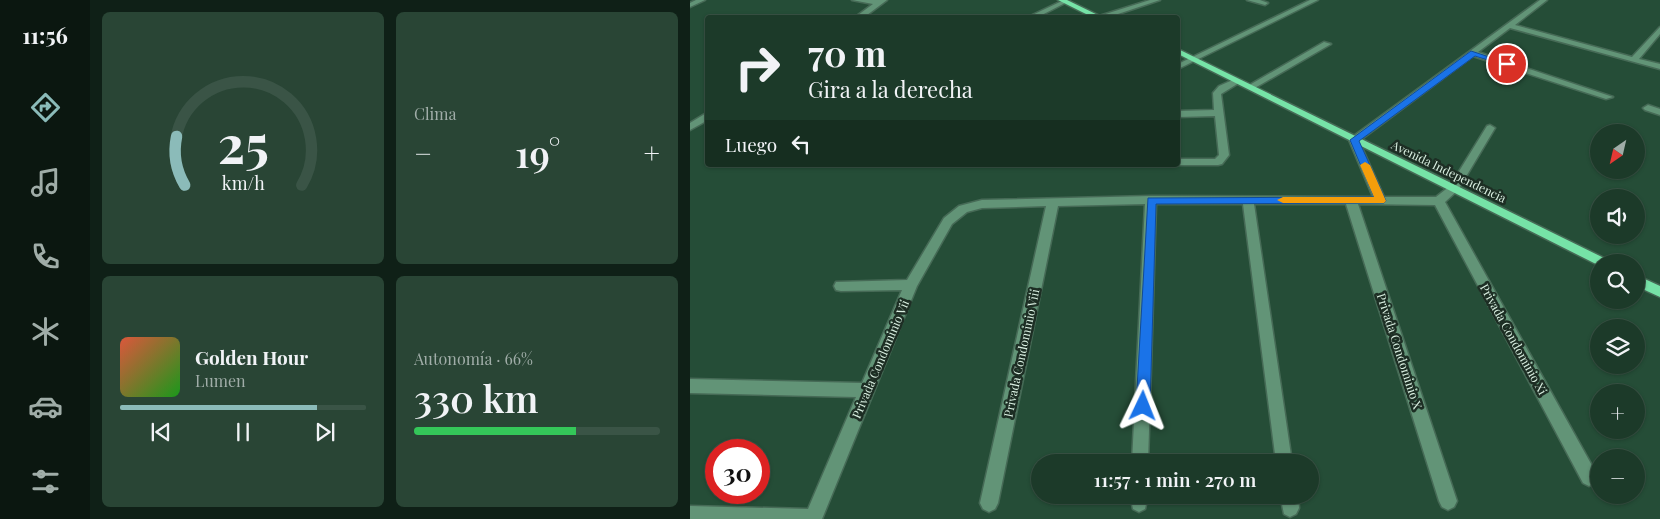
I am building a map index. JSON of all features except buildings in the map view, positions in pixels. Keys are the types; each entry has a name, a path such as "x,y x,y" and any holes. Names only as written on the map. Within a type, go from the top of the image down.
{"main road":[{"path":"1063,1 1095,15"},
{"name":"Avenida Independencia","path":"1180,53 1590,256"},
{"path":"1645,284 1660,292"}],"street":[{"path":"690,5 702,0"},
{"path":"855,0 882,2"},
{"path":"1107,15 1157,0"},
{"path":"1250,0 1265,3"},
{"path":"1180,66 1315,0"},
{"path":"1380,201 1354,140 1544,0"},
{"path":"1035,15 1063,1"},
{"path":"862,15 882,2"},
{"path":"1510,26 1660,68"},
{"path":"1633,60 1660,29"},
{"path":"1250,88 1327,44"},
{"path":"1474,53 1609,97"},
{"path":"1180,162 1218,162 1224,155 1217,93 1222,88 1238,81"},
{"path":"1648,108 1660,112"},
{"path":"1180,114 1220,113"},
{"path":"690,126 705,117"},
{"path":"1053,202 1439,200 1454,188 1490,128"},
{"path":"1140,454 1151,200"},
{"path":"1248,200 1283,454"},
{"name":"Privada Condominio Xi","path":"1439,200 1590,477"},
{"name":"Privada Condominio X","path":"1351,201 1448,501"},
{"name":"Privada Condominio Vii","path":"813,519 911,285 948,221 963,209 982,204 1053,202"},
{"name":"Privada Condominio Viii","path":"989,503 1053,202"},
{"path":"841,286 911,285"},
{"path":"690,386 868,390"},
{"path":"690,515 813,519"}],"slow traffic":[{"path":"1283,200 1380,201 1365,165"}],"route":[{"path":"1143,406 1151,200 1380,201 1354,140 1474,53 1507,64"}]}
